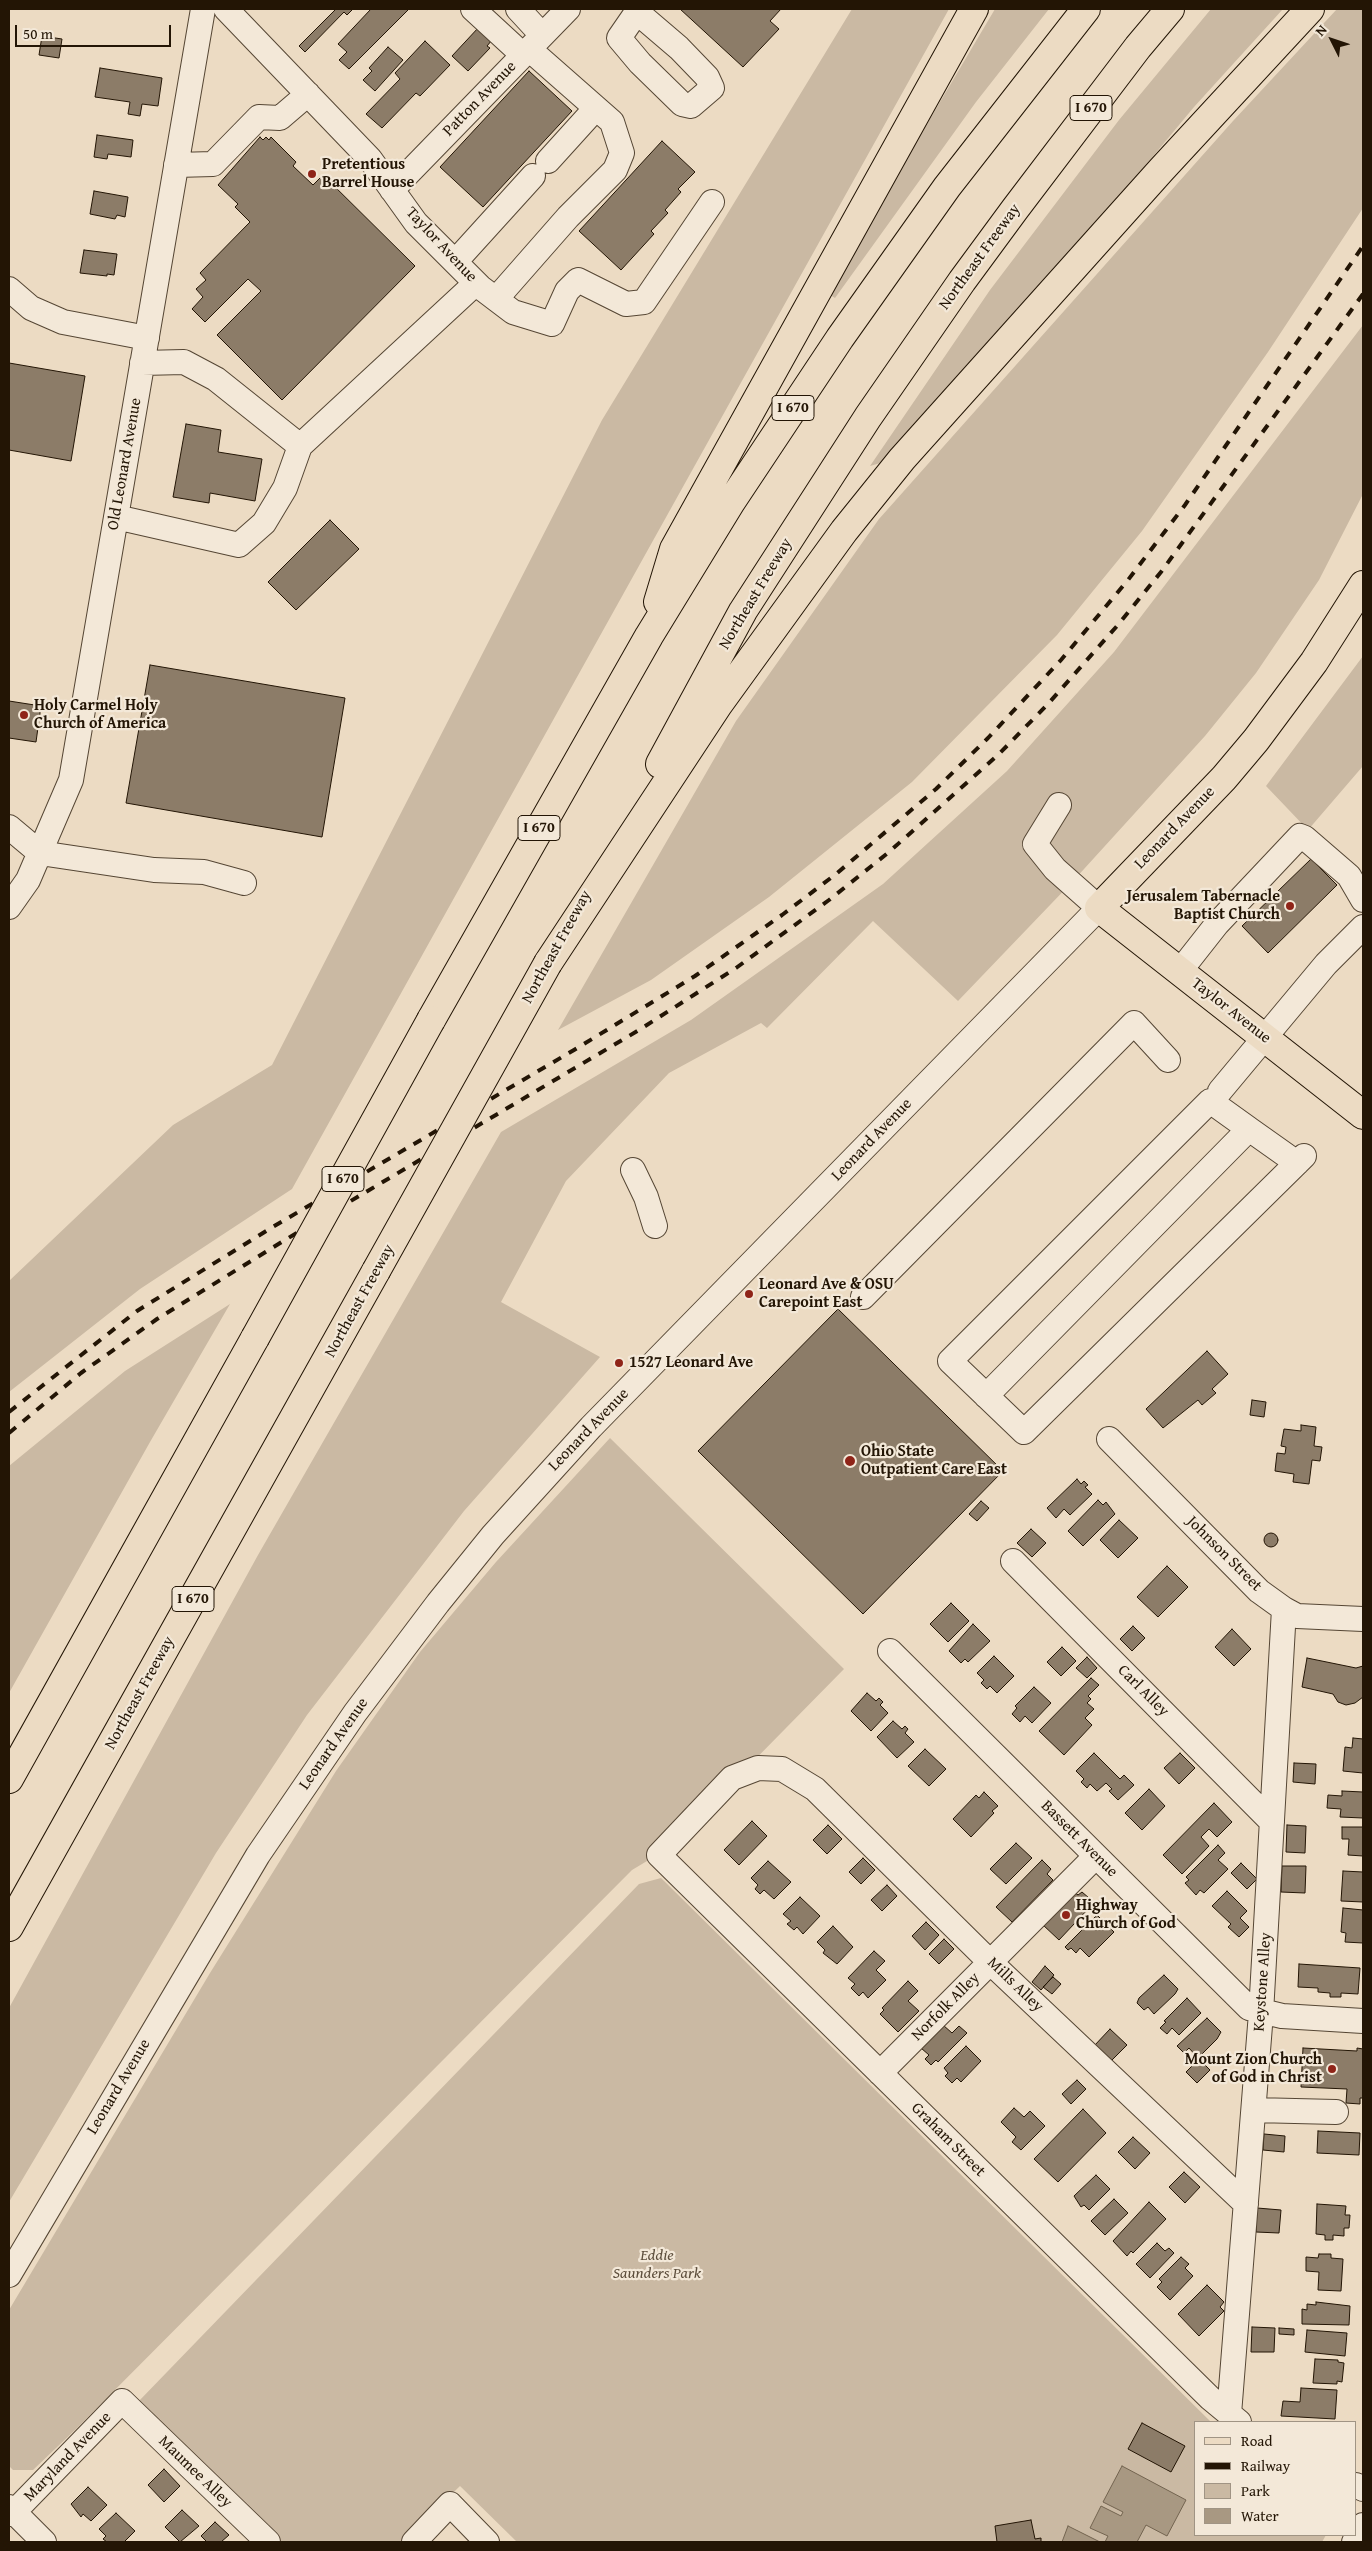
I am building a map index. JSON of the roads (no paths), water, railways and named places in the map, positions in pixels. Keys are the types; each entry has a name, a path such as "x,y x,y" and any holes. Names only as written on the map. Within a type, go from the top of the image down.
{"main road":[{"path":"648,636 674,549 974,9"},
{"name":"I 670","path":"9,1779 431,1020 648,636 731,502 840,338 946,186 1086,9"},
{"name":"Northeast Freeway","path":"9,1927 743,612 806,511 962,281 1076,127 1170,9"},
{"path":"548,963 718,705 844,530 940,417 1162,169 1310,9"},
{"name":"Leonard Avenue","path":"1099,908 1224,778 1256,740 1308,670 1363,585"},
{"name":"Taylor Avenue","path":"1099,908 1363,1115"}],"street":[{"name":"Old Leonard Avenue","path":"9,907 28,880 71,780 203,9"},
{"name":"Taylor Avenue","path":"226,9 370,159 416,223 476,283 513,312 552,324 567,291 578,280 626,304 644,302 712,202"},
{"path":"473,9 531,46 612,122 622,153 615,170 568,218 496,299"},
{"path":"518,9 531,46"},
{"name":"Patton Avenue","path":"392,190 568,9"},
{"path":"176,166 213,164 259,117 280,118 308,94"},
{"path":"455,262 596,108"},
{"path":"116,517 239,545 264,523 285,488 300,446 476,283"},
{"path":"9,289 31,308 63,322 147,338"},
{"path":"142,363 184,362 192,366 216,379 300,446"},
{"path":"1059,805 1035,844 1054,868 1099,908"},
{"path":"9,827 40,852 154,870 204,872 244,883"},
{"path":"1180,971 1217,924 1300,836 1305,838 1349,876 1363,900"},
{"name":"Leonard Avenue","path":"9,2275 258,1855 354,1713 444,1596 493,1535 591,1427 1099,908"},
{"path":"1220,1091 1326,964 1363,927"},
{"path":"863,1297 1134,1023 1168,1060"},
{"path":"1210,1101 1249,1129 1300,1159 1024,1432 950,1361 1210,1101"},
{"path":"986,1396 1249,1129"},
{"path":"633,1170 646,1197 655,1226"},
{"name":"Johnson Street","path":"1109,1439 1259,1591 1284,1609 1297,1616 1363,1620"},
{"name":"Carl Alley","path":"1013,1561 1272,1822"},
{"name":"Keystone Alley","path":"1234,2418 1246,2204 1261,2013 1284,1609"},
{"name":"Bassett Avenue","path":"890,1651 1249,2008 1261,2013 1363,2021"},
{"name":"Graham Street","path":"782,1768 758,1768 732,1778 659,1855 1234,2418"},
{"name":"Mills Alley","path":"782,1768 815,1789 990,1962 1246,2204"},
{"name":"Norfolk Alley","path":"880,2073 1096,1856"},
{"path":"1254,2110 1336,2112"},
{"name":"Maryland Avenue","path":"10,2511 122,2401"},
{"name":"Maumee Alley","path":"122,2401 268,2542"},
{"path":"414,2542 450,2504 486,2542"},
{"path":"10,2511 44,2542"},
{"path":"1354,2542 1363,2525"}],"water":[{"path":"1122,2466 1186,2500 1167,2536 1146,2525 1137,2542 1105,2542 1108,2536 1090,2528 1101,2506 1121,2516 1123,2512 1103,2502"},
{"path":"1068,2526 1100,2542 1062,2542"}],"railway":[{"path":"9,1412 137,1311 271,1228 574,1050 695,976 782,915 836,874 936,789 988,738 1061,660 1128,580 1185,505 1363,246"},
{"path":"9,1433 81,1373 157,1319 285,1240 639,1030 736,968 829,900 889,852 998,755 1047,705 1117,626 1161,572 1363,294"}],"place":[{"name":"Pretentious Barrel House","path":"312,174"},
{"name":"Holy Carmel Holy Church of America","path":"24,715"},
{"name":"Jerusalem Tabernacle Baptist Church","path":"1290,906"},
{"name":"Leonard Ave & OSU Carepoint East","path":"749,1294"},
{"name":"1527 Leonard Ave","path":"619,1363"},
{"name":"Ohio State Outpatient Care East","path":"850,1461"},
{"name":"Highway Church of God","path":"1066,1915"},
{"name":"Mount Zion Church of God in Christ","path":"1332,2069"}],"park label":[{"name":"Eddie Saunders Park","path":"657,2265"}]}
